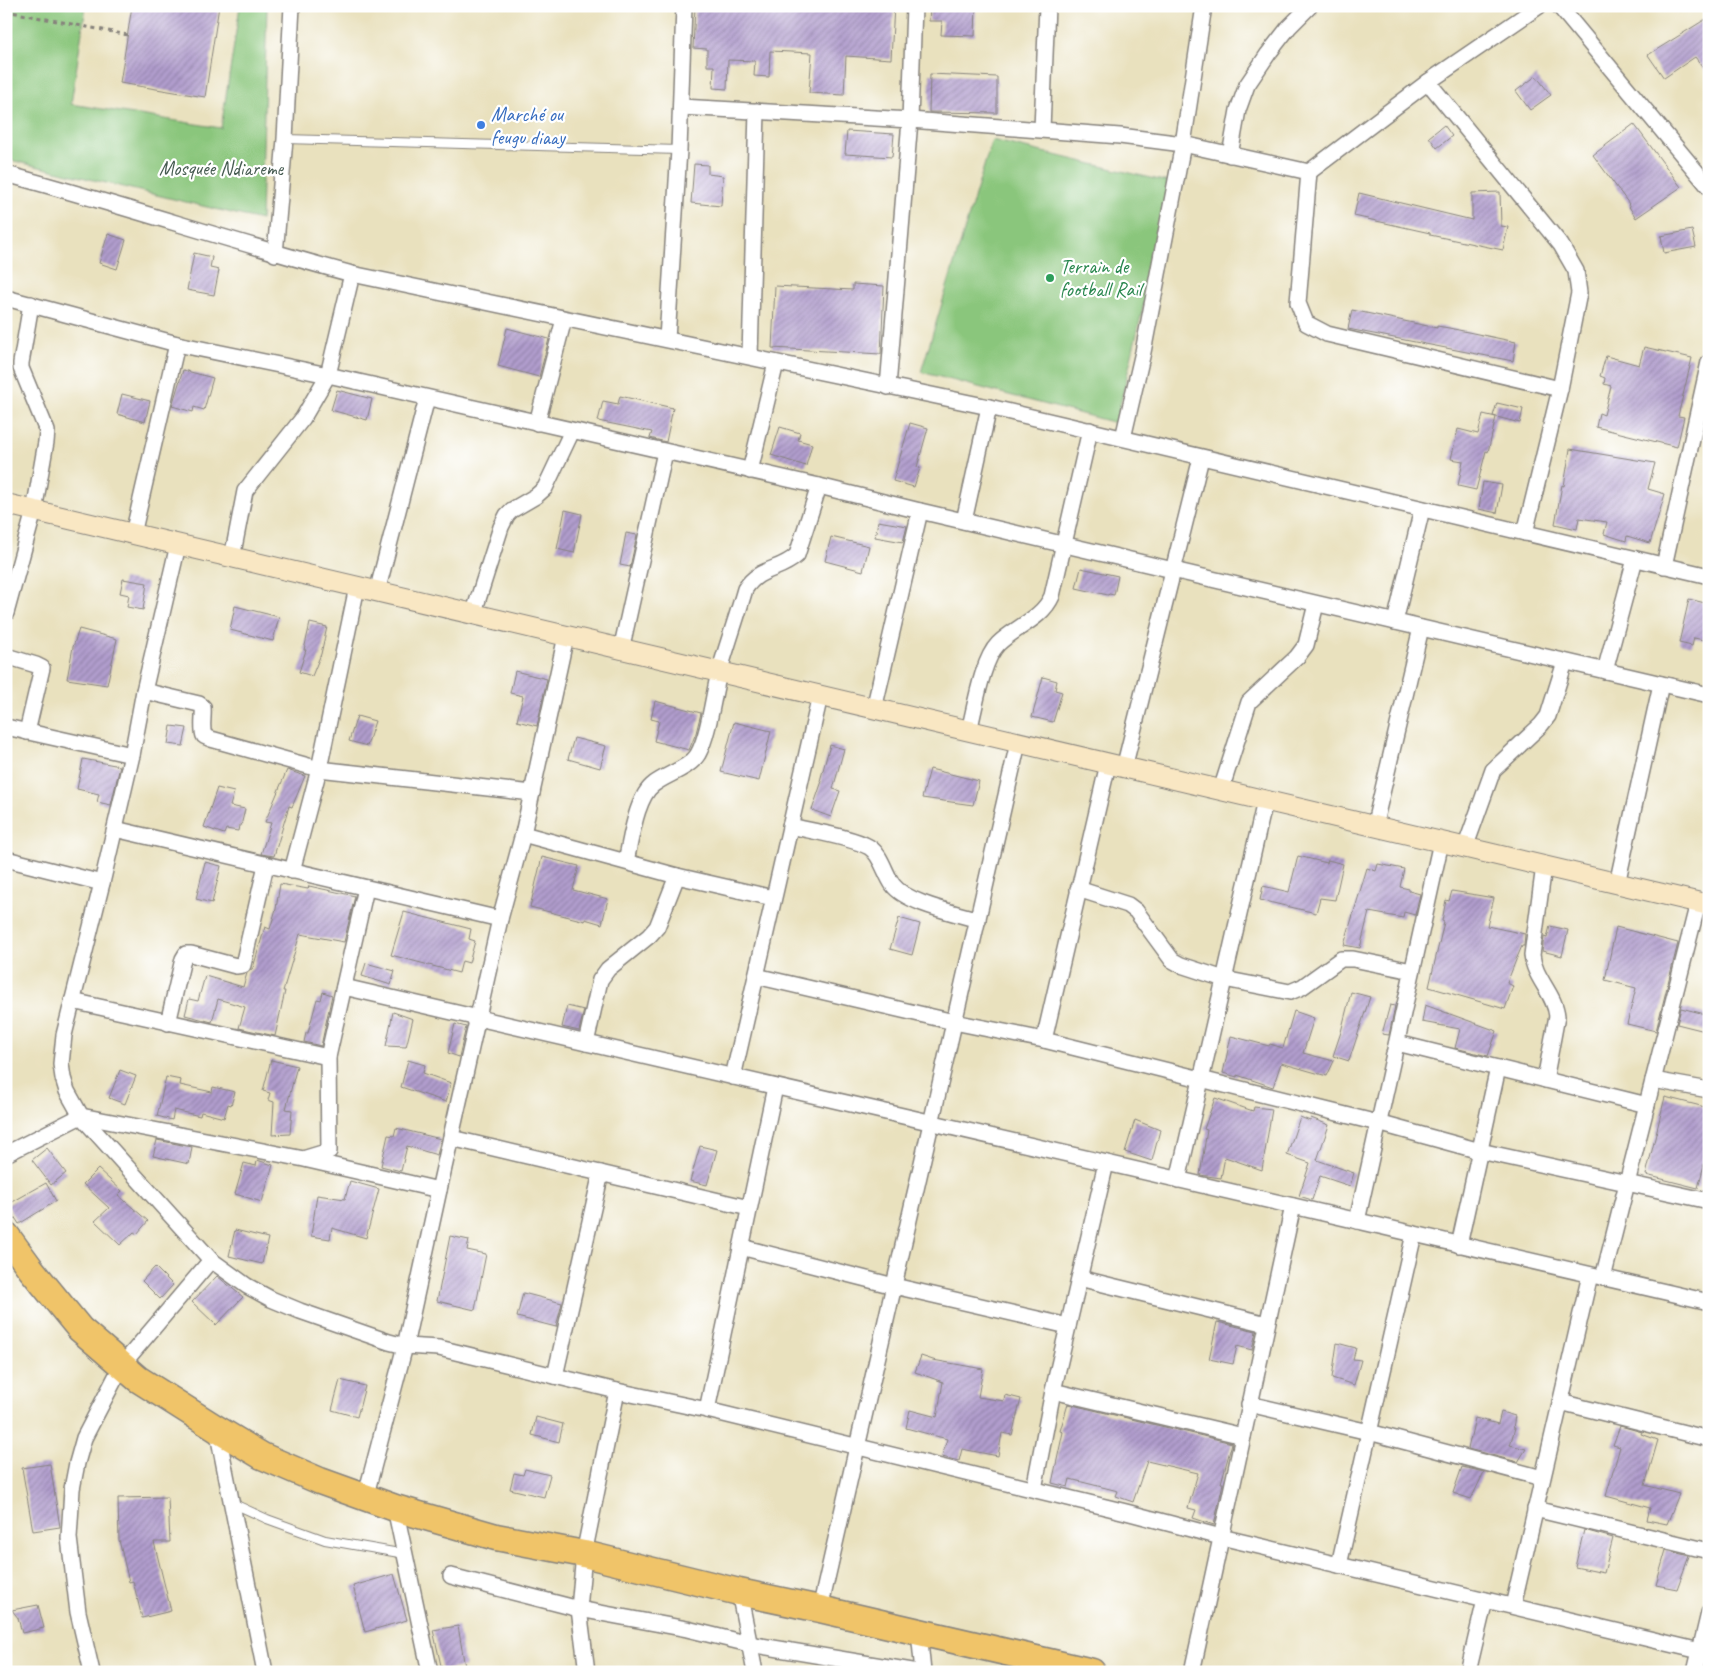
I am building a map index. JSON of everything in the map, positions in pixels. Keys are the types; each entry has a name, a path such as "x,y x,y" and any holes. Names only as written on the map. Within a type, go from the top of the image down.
{"highway":[{"path":"6,1235 80,1329 138,1379 262,1456 365,1498 496,1536 584,1554 739,1592 820,1608 1092,1672"}],"main road":[{"path":"6,504 1703,904"}],"street":[{"path":"275,254 285,139 292,6"},
{"path":"667,339 679,150 684,6"},
{"path":"888,387 910,120 914,6"},
{"path":"1042,129 1047,6"},
{"path":"1123,438 1145,343 1184,144 1204,6"},
{"path":"1230,155 1238,110 1247,85 1268,54 1310,6"},
{"path":"1539,6 1428,82 1309,172 1298,303 1306,323 1326,334 1560,389"},
{"path":"1560,6 1709,187"},
{"path":"1428,82 1561,244 1576,271 1579,293 1560,389 1524,533"},
{"path":"681,107 910,120 1120,136 1184,144 1309,172"},
{"path":"750,356 757,111"},
{"path":"6,174 92,197 275,254 352,274 750,356 888,387 989,406 1201,458 1709,576"},
{"path":"232,558 246,491 303,418 328,375 352,274"},
{"path":"6,298 177,344 328,375 818,486 1709,695"},
{"path":"6,613 34,511 47,431 21,363 31,304"},
{"path":"536,423 564,319"},
{"path":"133,534 177,344"},
{"path":"1664,566 1709,362"},
{"path":"750,471 776,363"},
{"path":"377,592 427,398"},
{"path":"964,521 989,406"},
{"path":"969,731 986,663 991,652 998,643 1048,606 1052,596 1090,430"},
{"path":"473,614 500,528 507,515 545,488 572,431"},
{"path":"621,650 666,452"},
{"path":"1044,1040 1078,889 1173,570 1201,458"},
{"path":"626,861 639,806 646,792 653,784 697,756 702,745 720,672 746,589 751,580 759,574 788,563 796,555 818,486"},
{"path":"1396,622 1422,509"},
{"path":"874,709 920,511"},
{"path":"178,545 144,691 115,829 64,1036 61,1064 67,1091 81,1116 211,1260 247,1286 271,1299 389,1342 405,1346 439,1348 707,1410 1034,1489 1221,1537 1700,1651"},
{"path":"1605,671 1635,559"},
{"path":"292,871 319,769 357,587"},
{"path":"1221,790 1249,702 1297,657 1306,645 1316,604"},
{"path":"1374,827 1421,628"},
{"path":"365,1498 405,1346 500,919 523,834 566,636"},
{"path":"6,656 42,668 27,732"},
{"path":"1465,848 1493,770 1541,725 1548,716 1565,662"},
{"path":"1617,884 1661,684"},
{"path":"144,691 199,704 203,708 204,714 202,730 204,736 319,769 532,793"},
{"path":"733,1077 820,696"},
{"path":"6,728 132,755"},
{"path":"820,1608 1018,743"},
{"path":"1178,1180 1265,801"},
{"path":"790,826 860,842 871,848 893,886 902,894 913,900 978,920"},
{"path":"115,829 500,919"},
{"path":"523,834 677,876 773,898"},
{"path":"1357,1221 1441,842"},
{"path":"6,859 102,883"},
{"path":"168,1023 183,959 186,954 236,966 243,965 266,865"},
{"path":"1544,866 1532,955 1536,972 1556,1008 1557,1016 1546,1080"},
{"path":"586,1043 600,980 608,969 650,936 657,927 677,876"},
{"path":"304,1158 329,1151 328,1057 366,888"},
{"path":"1078,889 1128,905 1136,911 1172,960 1181,965 1224,979 1290,992 1302,987 1341,960 1353,959 1412,971"},
{"path":"1513,1606 1560,1402 1596,1277 1627,1183 1653,1080 1703,904"},
{"path":"756,976 954,1022 1044,1040 1378,1123 1480,1151 1709,1201"},
{"path":"344,987 1709,1302"},
{"path":"72,1001 328,1057"},
{"path":"1397,1043 1647,1105"},
{"path":"1459,1245 1498,1068"},
{"path":"1653,1080 1709,1090"},
{"path":"707,1410 775,1087"},
{"path":"6,1154 81,1116 304,1158 439,1190"},
{"path":"451,1138 749,1208"},
{"path":"1034,1489 1053,1391 1106,1163"},
{"path":"555,1376 601,1173"},
{"path":"1192,1672 1293,1206"},
{"path":"1339,1565 1414,1234"},
{"path":"741,1247 894,1286 1068,1326"},
{"path":"92,1672 78,1612 69,1538 72,1489 84,1438 122,1365 211,1260"},
{"path":"1079,1278 1267,1324"},
{"path":"588,1672 579,1609 584,1554 617,1390"},
{"path":"1053,1391 1243,1436"},
{"path":"1560,1402 1709,1439"},
{"path":"1250,1404 1369,1432 1542,1478"},
{"path":"217,1429 265,1672"},
{"path":"395,1508 430,1672"},
{"path":"1535,1509 1709,1551"},
{"path":"450,1576 579,1609 687,1629 749,1644 918,1672"},
{"path":"739,1592 755,1672"},
{"path":"1468,1672 1485,1600"},
{"path":"1695,1672 1709,1613"},
{"path":"919,1632 922,1672"}],"lane":[{"path":"285,139 679,150"},
{"path":"232,1503 267,1519 325,1540 405,1554"}],"path":[{"path":"6,11 128,35"}],"green space":[{"name":"Mosquée Ndiareme","path":"6,6 86,6 71,104 221,128 240,6 267,6 261,220 6,159"},
{"name":"Terrain de football Rail","path":"992,140 1172,183 1116,423 921,372"}],"building":[{"name":"Mosquée Ndiareme","path":"132,6 219,6 205,97 120,83"},
{"path":"695,6 807,6 807,8 850,10 850,6 894,6 891,59 846,56 844,95 809,93 812,53 770,51 769,77 754,76 755,61 728,60 727,89 713,88 714,66 707,66 707,49 693,48"},
{"path":"930,6 976,6 975,36 941,35 942,21 929,21"},
{"path":"1709,17 1709,75 1695,57 1664,78 1648,55"},
{"path":"930,74 997,77 997,113 929,112"},
{"path":"1536,76 1551,95 1530,110 1516,91"},
{"path":"1634,124 1681,187 1636,218 1629,204 1593,155"},
{"path":"1444,125 1452,136 1437,148 1429,137"},
{"path":"847,131 894,134 892,157 845,154"},
{"path":"694,164 708,165 708,174 723,176 721,206 691,203"},
{"path":"1500,192 1501,226 1508,227 1503,250 1430,235 1430,233 1354,216 1359,193 1472,220 1472,193"},
{"path":"1692,230 1696,247 1664,253 1661,236"},
{"path":"108,234 126,240 117,269 99,263"},
{"path":"194,253 212,257 210,268 219,270 214,295 187,290"},
{"path":"853,284 884,286 881,354 772,348 775,286 853,290"},
{"path":"1352,310 1516,342 1513,361 1348,329"},
{"path":"507,328 549,339 539,377 498,366"},
{"path":"1644,347 1692,358 1678,416 1684,417 1677,447 1596,427 1599,413 1604,415 1611,386 1604,384 1605,378 1600,376 1606,356 1639,365"},
{"path":"183,370 213,378 204,410 194,407 193,412 172,406"},
{"path":"337,390 372,399 367,420 331,410"},
{"path":"122,394 150,401 145,422 117,414"},
{"path":"620,396 673,408 666,442 650,438 652,432 598,421 603,401 618,404"},
{"path":"1497,403 1523,409 1520,423 1493,416"},
{"path":"1483,414 1496,417 1488,452 1486,451 1476,490 1458,486 1463,461 1451,459 1458,429 1478,434"},
{"path":"910,423 928,428 917,467 920,468 914,487 893,481"},
{"path":"780,427 800,433 798,440 812,444 806,466 771,455"},
{"path":"1570,449 1655,463 1648,489 1665,494 1650,543 1627,536 1626,541 1604,534 1607,522 1579,518 1577,529 1555,524"},
{"path":"1483,482 1502,485 1497,513 1479,509"},
{"path":"565,510 582,514 574,553 557,549"},
{"path":"878,521 907,526 903,542 875,537"},
{"path":"626,533 637,535 630,567 620,565"},
{"path":"831,537 869,546 863,571 825,561"},
{"path":"1081,568 1118,576 1114,595 1076,588"},
{"path":"123,579 147,583 143,610 127,607 129,595 120,593"},
{"path":"1689,599 1709,604 1709,641 1694,638 1692,646 1679,643"},
{"path":"235,606 279,617 273,641 230,630"},
{"path":"310,623 327,627 321,654 312,676 299,672 306,650 304,650"},
{"path":"79,629 117,639 107,685 67,679 73,647"},
{"path":"515,671 547,679 537,726 517,721 523,696 510,693"},
{"path":"1043,677 1057,681 1055,690 1062,692 1053,722 1032,717"},
{"path":"655,701 701,713 689,750 654,741 659,721 651,719"},
{"path":"357,716 375,721 367,746 349,741"},
{"path":"734,722 771,731 759,781 721,772"},
{"path":"171,726 187,728 183,746 168,744"},
{"path":"574,738 606,746 600,768 568,759"},
{"path":"830,745 844,749 833,789 840,791 831,817 812,810 822,781 820,781"},
{"path":"83,759 120,766 111,805 97,802 99,794 77,789"},
{"path":"930,769 979,781 973,805 922,798"},
{"path":"287,770 305,776 292,807 289,806 274,856 261,854 271,823 265,822"},
{"path":"217,788 234,792 230,806 245,809 238,831 226,829 224,834 204,827"},
{"path":"1298,856 1327,863 1328,860 1343,864 1335,900 1320,898 1316,913 1260,900 1263,886 1289,892"},
{"path":"542,857 579,866 573,890 608,899 602,924 530,907"},
{"path":"205,862 221,866 212,903 196,899"},
{"path":"1378,864 1404,869 1400,887 1420,894 1415,915 1404,912 1403,918 1369,912 1360,948 1344,945 1367,868 1376,871"},
{"path":"280,884 308,889 309,886 355,896 344,942 300,934 283,991 285,991 275,1036 239,1028 245,1007 218,999 212,1022 185,1015 189,999 198,1001 205,976 243,987 247,973 253,968 265,927 270,929 276,909"},
{"path":"1452,891 1494,898 1487,926 1525,934 1524,946 1522,946 1507,983 1513,986 1505,1009 1429,987 1444,922 1442,921 1446,900 1449,901"},
{"path":"404,912 471,929 469,939 475,941 469,963 462,961 459,973 391,955"},
{"path":"899,918 920,924 912,955 890,949"},
{"path":"1550,926 1568,930 1562,956 1542,951 1544,937 1547,938"},
{"path":"1616,927 1678,943 1656,1031 1627,1024 1636,988 1605,980"},
{"path":"366,963 395,971 391,985 362,976"},
{"path":"323,992 332,995 321,1046 304,1042 317,999 321,1000"},
{"path":"1351,992 1370,997 1349,1061 1333,1056"},
{"path":"1390,1005 1395,1006 1389,1035 1382,1034"},
{"path":"1425,1005 1497,1031 1488,1056 1455,1048 1460,1029 1422,1022"},
{"path":"567,1006 584,1010 579,1031 562,1027"},
{"path":"1681,1008 1709,1015 1709,1032 1677,1024"},
{"path":"1294,1011 1314,1018 1303,1053 1334,1061 1327,1076 1281,1063 1273,1087 1237,1075 1237,1077 1223,1073 1231,1036 1283,1048"},
{"path":"393,1012 413,1019 406,1047 386,1046"},
{"path":"455,1024 466,1027 459,1057 448,1053"},
{"path":"271,1060 297,1066 286,1109 292,1110 290,1134 272,1135 274,1102 268,1100 270,1093 263,1091"},
{"path":"408,1060 425,1065 423,1073 451,1083 446,1102 401,1087"},
{"path":"120,1070 136,1076 125,1104 109,1098"},
{"path":"166,1077 181,1080 180,1085 212,1092 213,1087 235,1092 231,1105 228,1104 224,1118 201,1112 200,1116 174,1110 172,1120 157,1116"},
{"path":"1665,1097 1709,1108 1709,1145 1698,1188 1646,1175"},
{"path":"1215,1098 1253,1111 1254,1107 1272,1109 1262,1170 1225,1157 1221,1178 1200,1175 1207,1130 1204,1129"},
{"path":"1300,1117 1310,1121 1311,1118 1329,1125 1317,1160 1354,1173 1350,1186 1320,1176 1312,1200 1299,1196 1310,1163 1287,1155"},
{"path":"1135,1120 1160,1130 1152,1161 1125,1152"},
{"path":"396,1128 441,1139 437,1155 407,1146 401,1171 381,1166 388,1135 394,1136"},
{"path":"157,1140 192,1147 189,1164 153,1156"},
{"path":"700,1146 717,1150 707,1185 690,1181"},
{"path":"47,1148 66,1173 51,1185 32,1160"},
{"path":"257,1160 273,1165 262,1202 235,1194 244,1163 256,1166"},
{"path":"98,1169 122,1191 118,1195 148,1221 137,1234 134,1232 120,1245 95,1221 109,1208 83,1184"},
{"path":"350,1181 379,1189 366,1238 332,1228 330,1239 311,1236 317,1195 345,1199"},
{"path":"46,1183 56,1201 19,1224 7,1205"},
{"path":"235,1230 268,1238 262,1264 229,1256"},
{"path":"450,1236 469,1240 467,1250 486,1254 475,1310 437,1301"},
{"path":"155,1267 173,1285 160,1299 142,1281"},
{"path":"217,1276 243,1297 216,1325 192,1302"},
{"path":"523,1293 562,1303 556,1327 517,1317"},
{"path":"1217,1322 1256,1331 1252,1350 1237,1346 1233,1364 1209,1359"},
{"path":"1337,1343 1356,1348 1353,1359 1361,1360 1354,1385 1332,1378"},
{"path":"921,1356 983,1369 978,1397 1004,1401 1005,1395 1021,1399 1012,1435 1002,1433 998,1456 962,1449 959,1461 942,1457 947,1439 906,1428 910,1410 937,1417 943,1382 915,1372"},
{"path":"340,1380 365,1386 357,1417 332,1410"},
{"path":"1068,1404 1232,1443 1221,1483 1223,1483 1214,1525 1193,1518 1196,1510 1188,1508 1198,1473 1147,1461 1133,1502 1116,1496 1118,1491 1070,1479 1068,1487 1052,1483 1063,1432 1060,1431"},
{"path":"1501,1412 1515,1416 1513,1428 1515,1428 1510,1445 1526,1449 1518,1462 1468,1449 1475,1418 1498,1424"},
{"path":"536,1417 563,1424 559,1442 532,1435"},
{"path":"1620,1426 1642,1432 1641,1434 1658,1440 1645,1485 1679,1494 1667,1524 1647,1520 1650,1508 1606,1496 1620,1447 1613,1445"},
{"path":"50,1464 60,1527 33,1531 22,1468"},
{"path":"1462,1467 1484,1472 1471,1499 1453,1493"},
{"path":"525,1469 550,1475 544,1497 510,1489 514,1473 523,1475"},
{"path":"168,1497 170,1542 154,1542 171,1611 142,1618 133,1581 129,1582 119,1540 118,1498"},
{"path":"1584,1530 1613,1538 1604,1573 1575,1567"},
{"path":"1666,1550 1689,1556 1677,1589 1656,1585"},
{"path":"394,1574 407,1620 365,1632 353,1586"},
{"path":"38,1605 44,1628 22,1633 18,1618 12,1610"},
{"path":"458,1626 465,1667 442,1670 433,1630"}],"place":[{"name":"Marché ou feugu diaay","path":"481,125"},
{"name":"Terrain de football Rail","path":"1050,278"}]}
